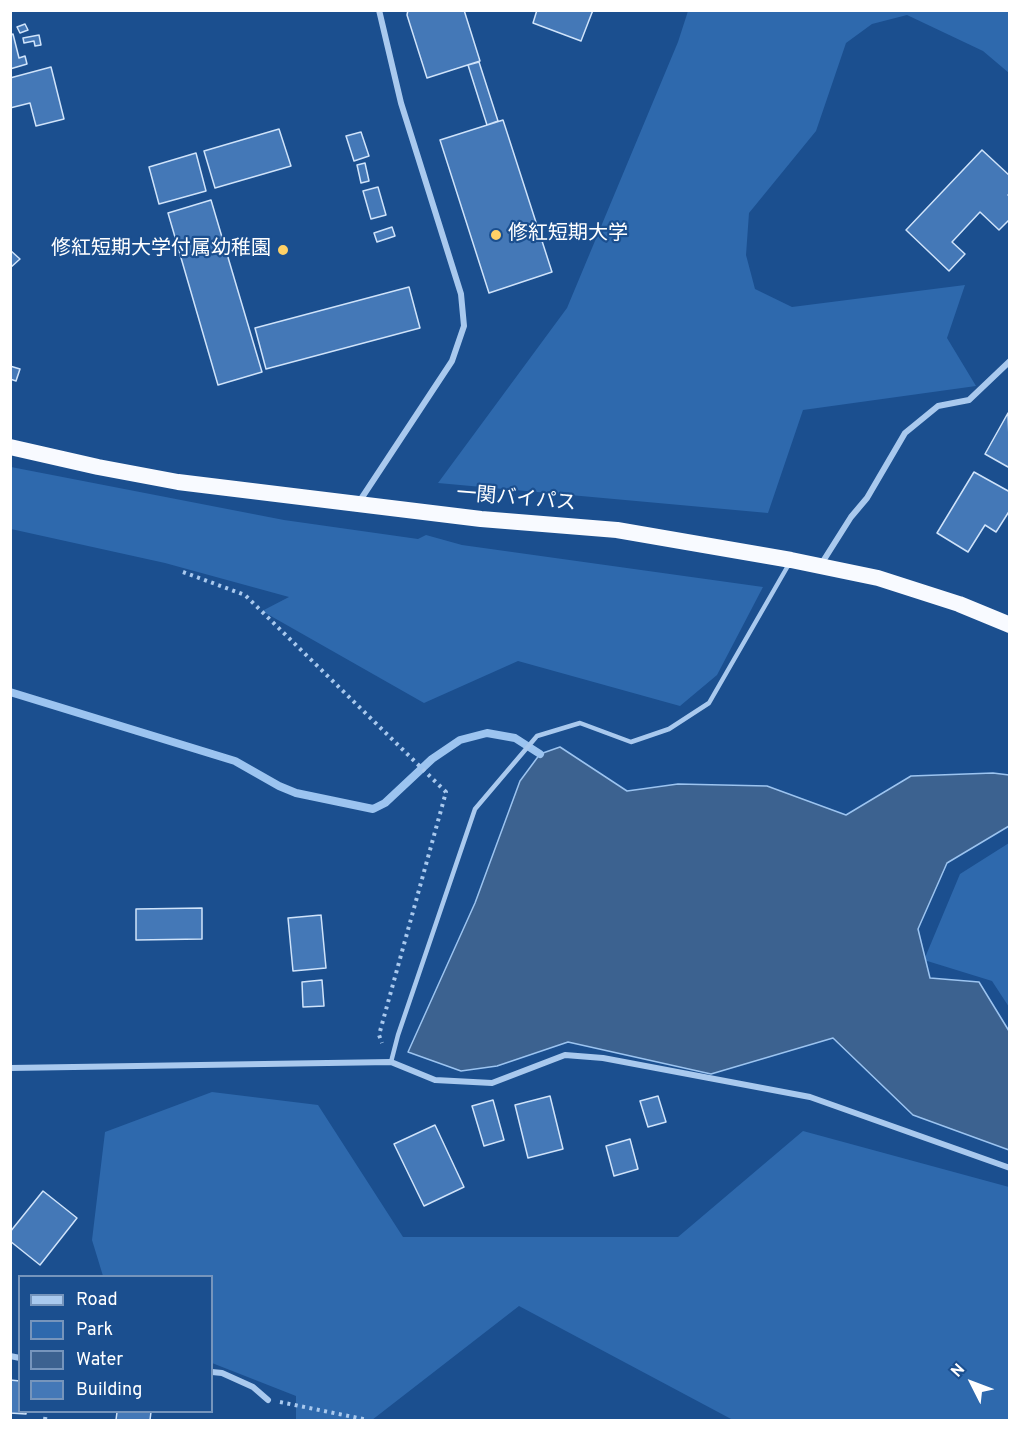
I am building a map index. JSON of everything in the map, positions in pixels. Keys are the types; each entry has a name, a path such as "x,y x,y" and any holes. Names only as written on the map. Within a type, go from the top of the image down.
{"highway":[{"name":"一関バイパス","path":"10,447 178,482 481,519 617,530 791,560 878,578 958,604 1010,625"}],"street":[{"path":"359,503 452,361 464,326 461,294 401,103 378,10"},
{"path":"820,566 851,517 867,498 905,432 938,406 969,400 1010,361"},
{"path":"10,1068 391,1062 435,1080 492,1083 565,1055 603,1058 810,1097 1010,1168"},
{"path":"213,1372 222,1373 254,1387 268,1400"}],"lane":[{"path":"391,1062 398,1035 475,809 537,736 580,723 631,742 669,729 709,703 791,560"}],"path":[{"path":"183,572 245,595 446,792 379,1035 391,1062"},
{"path":"268,1400 368,1420"}],"green space":[{"path":"688,11 1009,11 1009,73 983,51 907,15 872,24 846,43 816,131 749,213 746,255 755,289 792,307 965,285 947,338 976,386 803,410 768,513 438,483 567,308 678,42"},
{"path":"11,467 284,520 418,539 426,535 462,545 763,587 717,675 680,706 518,661 424,703 262,611 289,597 165,563 11,529"},
{"path":"1009,843 1009,1007 992,981 924,960 960,874"},
{"path":"212,1092 318,1105 403,1237 678,1237 803,1131 1009,1187 1009,1420 733,1420 519,1306 372,1420 296,1420 296,1396 213,1363 213,1275 103,1275 92,1240 105,1132"}],"water":[{"path":"560,747 627,791 678,784 767,786 846,815 911,776 993,773 1009,775 1009,826 947,863 918,929 930,978 979,982 1009,1031 1009,1150 913,1115 833,1038 711,1074 568,1042 497,1066 461,1071 408,1052 475,903 520,781 540,754"}],"building":[{"path":"408,10 464,10 480,61 427,78 407,15"},
{"path":"537,10 593,10 581,41 533,23"},
{"path":"25,24 28,30 20,33 17,27"},
{"path":"13,34 19,58 25,56 27,64 10,69 10,35"},
{"path":"39,35 41,45 35,46 34,41 24,43 23,38"},
{"path":"479,62 498,121 487,125 468,65"},
{"path":"51,67 64,119 36,126 30,103 10,108 10,78"},
{"path":"503,120 552,272 489,293 440,140"},
{"path":"279,129 291,166 215,188 204,151"},
{"path":"361,132 369,156 354,161 346,136"},
{"path":"982,150 1010,176 1008,195 1010,197 1010,219 999,230 980,212 952,242 965,254 949,271 906,230"},
{"path":"196,153 206,191 159,204 149,167"},
{"path":"365,163 369,181 361,183 357,165"},
{"path":"378,187 386,215 371,219 363,191"},
{"path":"211,200 262,372 218,385 168,213"},
{"path":"392,227 395,236 377,242 374,233"},
{"path":"10,250 20,259 10,268"},
{"path":"409,287 420,328 266,369 255,328"},
{"path":"10,366 20,369 16,381 10,379"},
{"path":"1008,413 1010,464 1008,467 985,454"},
{"path":"974,472 1010,492 1010,510 996,532 985,525 968,552 937,533"},
{"path":"202,908 202,939 136,940 136,909"},
{"path":"321,915 326,968 293,971 288,918"},
{"path":"322,980 324,1006 303,1007 302,982"},
{"path":"550,1096 563,1149 528,1158 515,1105"},
{"path":"658,1096 666,1122 648,1127 640,1101"},
{"path":"493,1100 504,1140 484,1146 472,1106"},
{"path":"435,1125 464,1187 424,1206 394,1144"},
{"path":"630,1139 638,1169 614,1176 606,1146"},
{"path":"43,1191 77,1218 40,1265 10,1241 10,1232"},
{"path":"10,1380 18,1381 18,1413 26,1414 10,1413"},
{"path":"117,1413 151,1413 150,1420 116,1420"}],"waterway":[{"path":"10,692 235,761 296,793 373,809 385,803 432,759 460,740 487,733 515,738 540,754"}],"place":[{"name":"修紅短期大学","path":"496,235"},
{"name":"修紅短期大学付属幼稚園","path":"283,250"}]}
